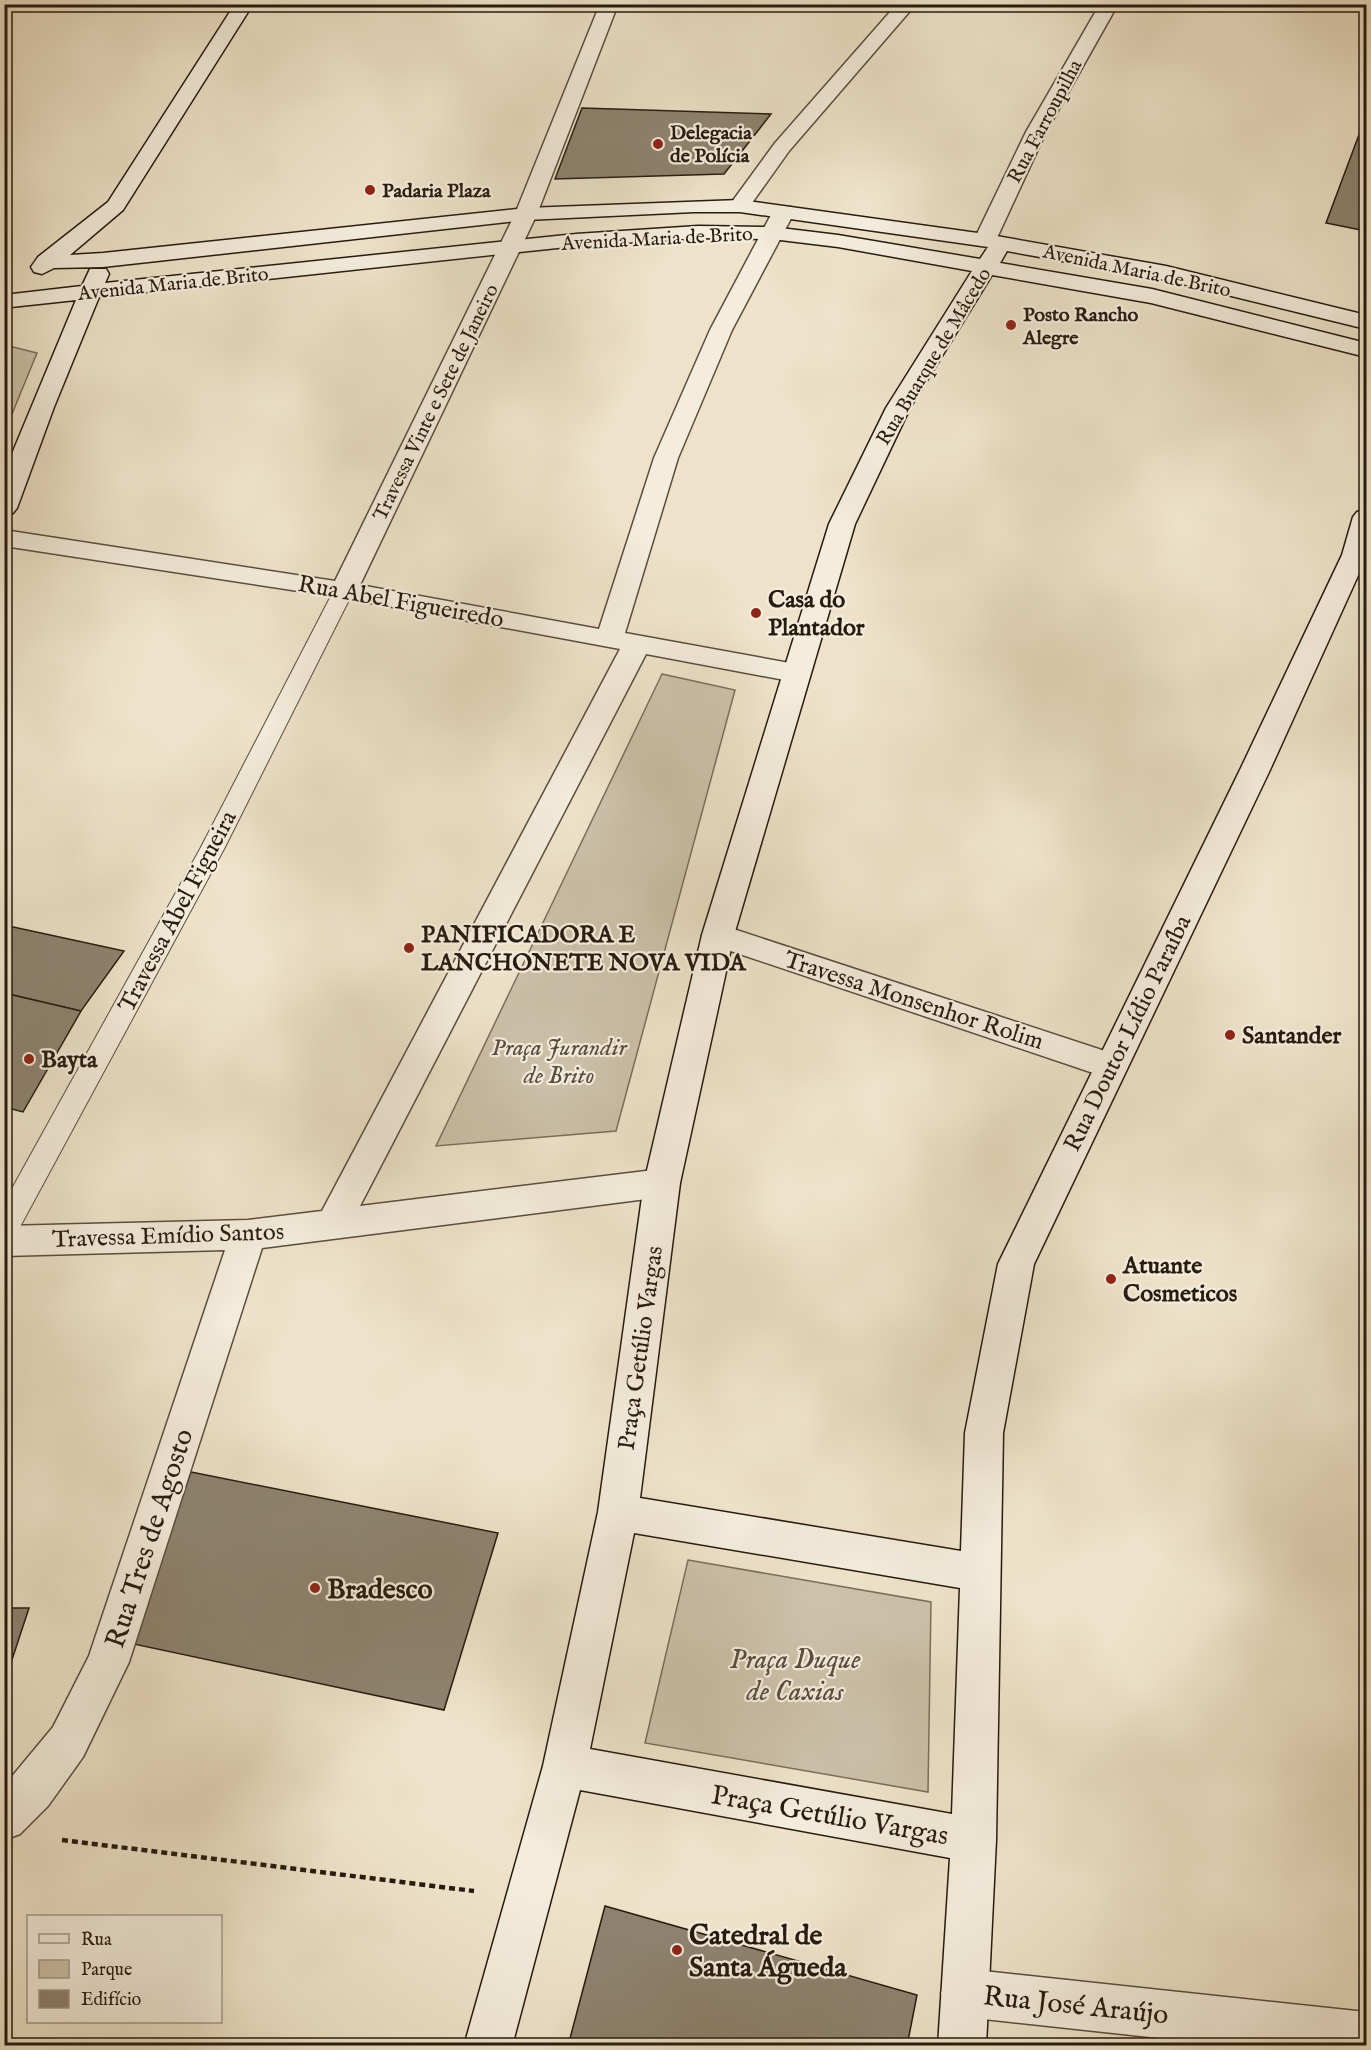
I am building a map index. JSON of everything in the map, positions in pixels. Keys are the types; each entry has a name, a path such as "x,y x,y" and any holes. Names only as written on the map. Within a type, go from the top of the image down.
{"main road":[{"path":"4,508 42,407 103,260 116,206 244,4"},
{"name":"Travessa Vinte e Sete de Janeiro","path":"344,590 448,380 526,214 609,4"},
{"path":"740,206 782,147 907,4"},
{"name":"Rua Farroupilha","path":"993,242 1036,132 1109,4"},
{"path":"7,302 46,262 116,206"},
{"name":"Avenida Maria de Brito","path":"46,262 103,260 526,214 740,206 993,242 1166,273 1366,322"},
{"path":"332,1226 624,640 666,458 721,330 784,211"},
{"name":"Avenida Maria de Brito","path":"7,302 509,247 698,232 772,233 838,241 1152,296 1366,350"},
{"name":"Rua Buarque de Mâcedo","path":"795,673 842,524 898,408 987,266 993,242"},
{"name":"Rua Doutor Lídio Paraíba","path":"981,1574 984,1433 1016,1264 1361,556 1366,517"},
{"name":"Rua Abel Figueiredo","path":"4,538 344,590 795,673"},
{"path":"332,1226 662,1183 718,935 795,673"},
{"name":"Travessa Monsenhor Rolim","path":"718,935 1111,1066"},
{"name":"Praça Getúlio Vargas","path":"662,1183 618,1512 565,1766 974,1840 981,1574"},
{"name":"Travessa Emídio Santos","path":"4,1241 248,1235 332,1226"},
{"name":"Rua Tres de Agosto","path":"4,1818 32,1790 68,1742 108,1662 248,1235"},
{"path":"618,1512 981,1574"},
{"path":"488,2046 565,1766"},
{"path":"962,2046 974,1840"},
{"name":"Rua José Araújo","path":"965,1993 1316,2037 1366,2036"}],"lane":[{"name":"Travessa Abel Figueira","path":"4,1230 212,849 344,590"}],"path":[{"path":"51,1838 529,1898"}],"green space":[{"path":"13,347 37,353 5,431 5,350"},
{"name":"Praça Jurandir de Brito","path":"662,674 735,690 616,1131 436,1146"},
{"name":"Praça Duque de Caxias","path":"688,1560 931,1602 928,1792 645,1743"}],"building":[{"name":"Delegacia de Polícia","path":"582,108 771,114 724,174 555,179"},
{"path":"1366,116 1366,231 1326,223"},
{"path":"4,925 124,951 81,1011 4,993"},
{"name":"Bayta","path":"4,993 81,1011 23,1112 4,1107"},
{"name":"Bradesco","path":"191,1472 498,1533 444,1710 129,1643"},
{"path":"4,1608 29,1608 4,1684"},
{"name":"Catedral de Santa Águeda","path":"605,1906 917,1995 907,2046 568,2046"}],"place":[{"name":"Delegacia de Polícia","path":"658,144"},
{"name":"Padaria Plaza","path":"370,190"},
{"name":"Posto Rancho Alegre","path":"1011,325"},
{"name":"Casa do Plantador","path":"756,613"},
{"name":"PANIFICADORA E LANCHONETE NOVA VIDA","path":"409,948"},
{"name":"Santander","path":"1230,1035"},
{"name":"Bayta","path":"29,1059"},
{"name":"Atuante Cosmeticos","path":"1111,1279"},
{"name":"Bradesco","path":"315,1588"},
{"name":"Catedral de Santa Águeda","path":"677,1950"}]}
